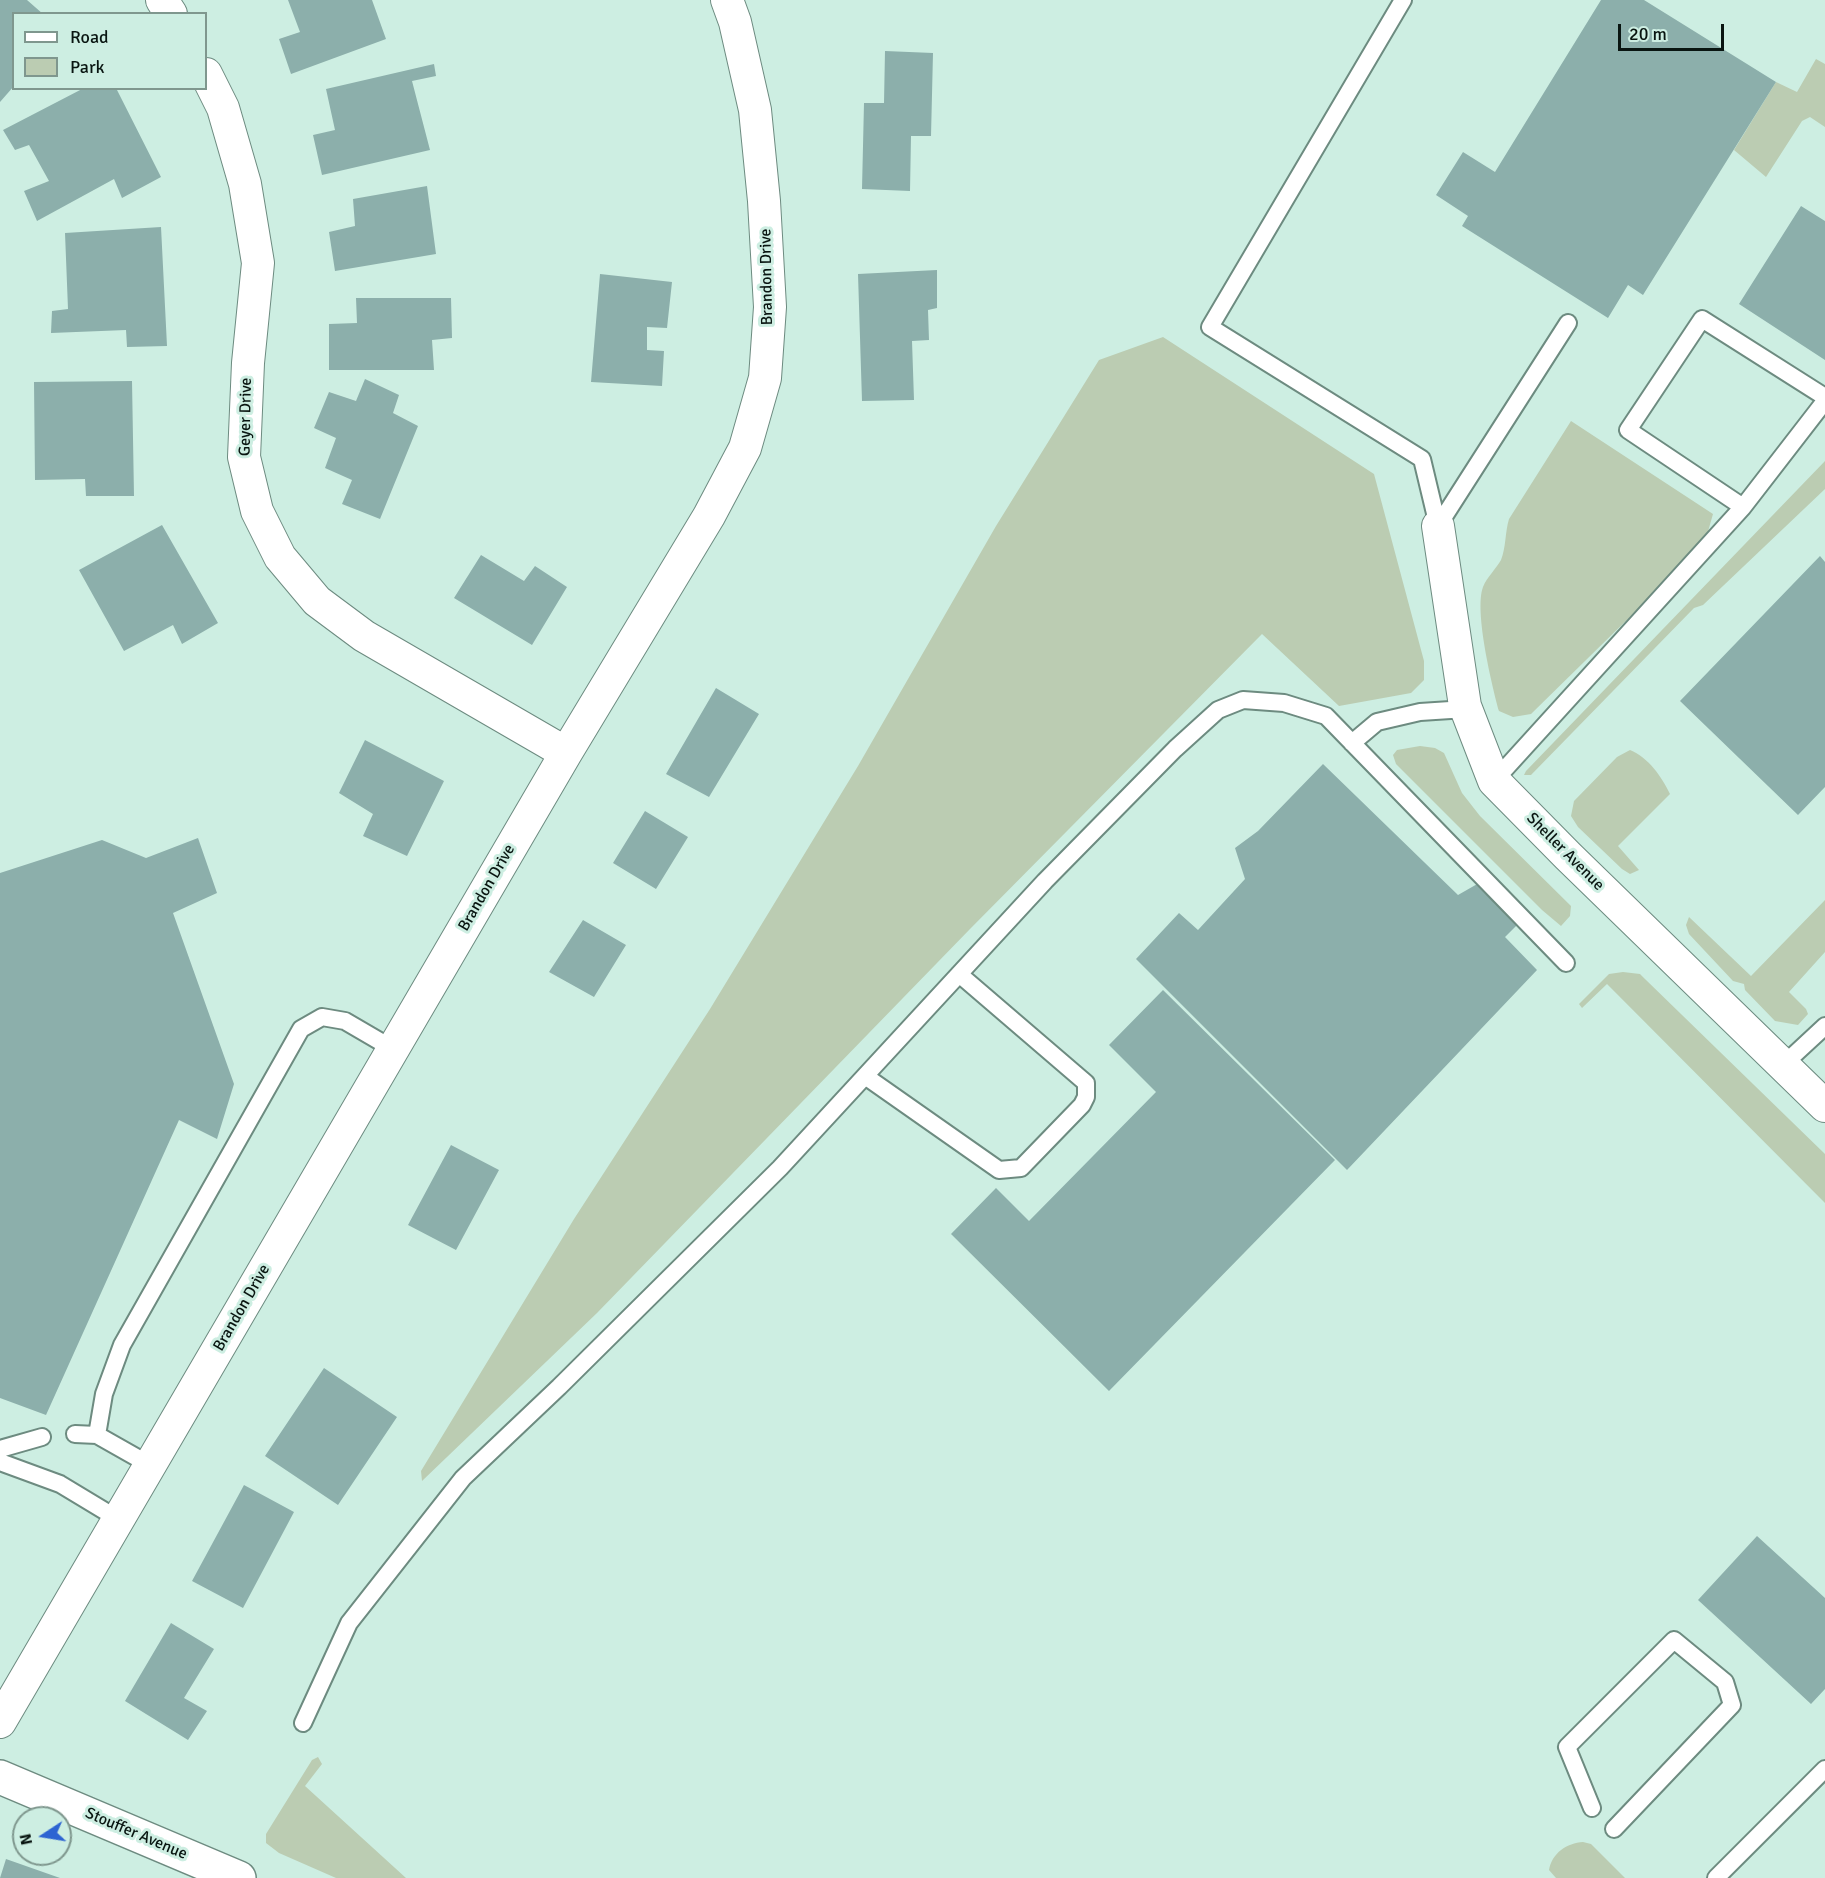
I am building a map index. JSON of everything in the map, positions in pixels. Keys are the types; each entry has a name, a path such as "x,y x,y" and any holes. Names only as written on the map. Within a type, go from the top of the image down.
{"street":[{"name":"Brandon Drive","path":"0,1722 566,753 709,516 745,448 765,378 770,306 764,201 756,122 735,22 727,0"},
{"name":"Geyer Drive","path":"207,76 223,108 245,184 258,263 248,363 244,457 257,511 280,557 317,601 364,636 566,753"},
{"name":"Sheller Avenue","path":"1438,526 1466,709 1494,781 1825,1106"},
{"name":"Stouffer Avenue","path":"0,1777 238,1878"}],"lane":[{"path":"1403,0 1210,327 1422,459 1438,526"},
{"path":"1494,781 1743,507 1825,399 1702,319 1628,430 1743,507"},
{"path":"1438,526 1568,323"},
{"path":"303,1723 349,1623 463,1478 560,1386 771,1176 1078,848 1175,749 1218,710 1243,700 1284,703 1326,716 1566,963"},
{"path":"1352,743 1377,722 1420,712 1466,709"},
{"path":"865,1076 999,1170 1021,1168 1082,1105 1086,1096 1086,1083 959,974"},
{"path":"97,1435 104,1394 122,1345 301,1029 322,1017 345,1021 393,1049"},
{"path":"1783,1065 1825,1026"},
{"path":"75,1434 97,1435 150,1465"},
{"path":"0,1449 42,1437"},
{"path":"0,1462 60,1484 118,1519"},
{"path":"1592,1808 1567,1747 1674,1640 1725,1682 1732,1705 1614,1829"},
{"path":"1716,1878 1825,1769"}],"green space":[{"path":"1816,59 1825,64 1825,127 1810,117 1802,121 1766,177 1734,150 1776,82 1797,92"},
{"path":"1163,337 1374,474 1424,661 1424,680 1411,693 1339,706 1262,634 970,929 597,1313 422,1481 421,1471 574,1219 710,1009 858,766 996,526 1099,360"},
{"path":"1571,421 1713,514 1707,535 1638,609 1531,714 1513,717 1499,711 1492,684 1482,630 1483,587 1501,560 1509,519"},
{"path":"1825,461 1825,489 1703,605 1694,608 1531,775 1524,775 1526,771"},
{"path":"1420,746 1435,748 1444,753 1462,793 1480,816 1571,906 1570,916 1561,926 1542,910 1396,764 1393,755 1397,750"},
{"path":"1630,750 1643,757 1654,768 1670,794 1618,846 1639,870 1630,874 1578,827 1571,816 1574,801 1617,757"},
{"path":"1825,900 1825,952 1789,992 1808,1014 1798,1025 1775,1021 1745,990 1744,984 1733,981 1689,934 1686,925 1689,917 1751,976"},
{"path":"1623,972 1640,974 1825,1154 1825,1203 1607,984 1582,1008 1579,1004 1609,974"},
{"path":"318,1757 322,1764 305,1786 406,1878 336,1878 279,1853 266,1843 266,1834 312,1760"},
{"path":"1583,1842 1591,1844 1625,1878 1556,1878 1549,1870 1553,1859 1571,1844"}],"building":[{"path":"0,0 27,0 41,12 12,12 12,88 0,102"},
{"path":"288,0 372,0 386,39 291,74 279,39 300,32"},
{"path":"1601,0 1644,0 1776,82 1643,295 1628,285 1608,318 1462,226 1468,216 1436,195 1463,152 1495,172"},
{"path":"885,51 933,53 931,136 911,136 910,191 862,189 864,103 884,103"},
{"path":"434,64 436,76 412,81 430,150 322,175 313,135 335,130 326,89"},
{"path":"80,90 117,90 161,177 122,198 114,179 37,221 24,191 49,181 29,145 15,150 3,130"},
{"path":"427,186 436,254 335,271 329,232 355,226 353,199"},
{"path":"1801,206 1825,221 1825,360 1739,304"},
{"path":"161,227 167,346 127,347 126,330 51,333 52,311 68,309 65,233"},
{"path":"937,270 937,308 928,310 929,340 912,341 914,400 862,401 858,274"},
{"path":"600,274 672,282 667,328 647,327 647,350 664,351 662,386 591,382"},
{"path":"356,298 451,298 452,338 432,340 434,370 329,370 329,324 357,323"},
{"path":"365,379 399,395 393,413 418,426 380,519 342,504 352,480 325,468 336,438 314,428 329,392 356,401"},
{"path":"132,381 134,496 86,496 85,479 35,480 34,382"},
{"path":"162,525 218,623 182,644 173,625 124,651 79,570"},
{"path":"481,555 524,581 535,566 567,587 532,645 454,598"},
{"path":"1820,556 1825,562 1825,787 1798,815 1680,701"},
{"path":"716,688 759,714 709,797 666,774"},
{"path":"365,740 444,781 407,856 363,836 373,814 339,793"},
{"path":"1323,764 1458,895 1479,883 1517,925 1505,937 1537,970 1347,1170 1136,959 1179,913 1198,930 1245,879 1235,848 1258,831"},
{"path":"645,811 688,837 656,889 613,863"},
{"path":"198,838 217,893 173,913 234,1084 217,1139 179,1120 46,1415 0,1398 0,873 102,840 146,858"},
{"path":"583,920 626,945 594,997 549,972"},
{"path":"1163,990 1335,1160 1109,1391 951,1234 996,1188 1029,1221 1156,1092 1109,1045"},
{"path":"451,1145 499,1170 456,1250 408,1225"},
{"path":"324,1368 397,1417 338,1505 265,1456"},
{"path":"244,1485 294,1512 243,1608 192,1581"},
{"path":"1757,1536 1825,1598 1825,1689 1811,1704 1698,1600"},
{"path":"171,1623 214,1649 184,1698 207,1711 188,1740 125,1701"},
{"path":"6,1859 12,1861 12,1866 26,1866 60,1878 0,1878"}]}
